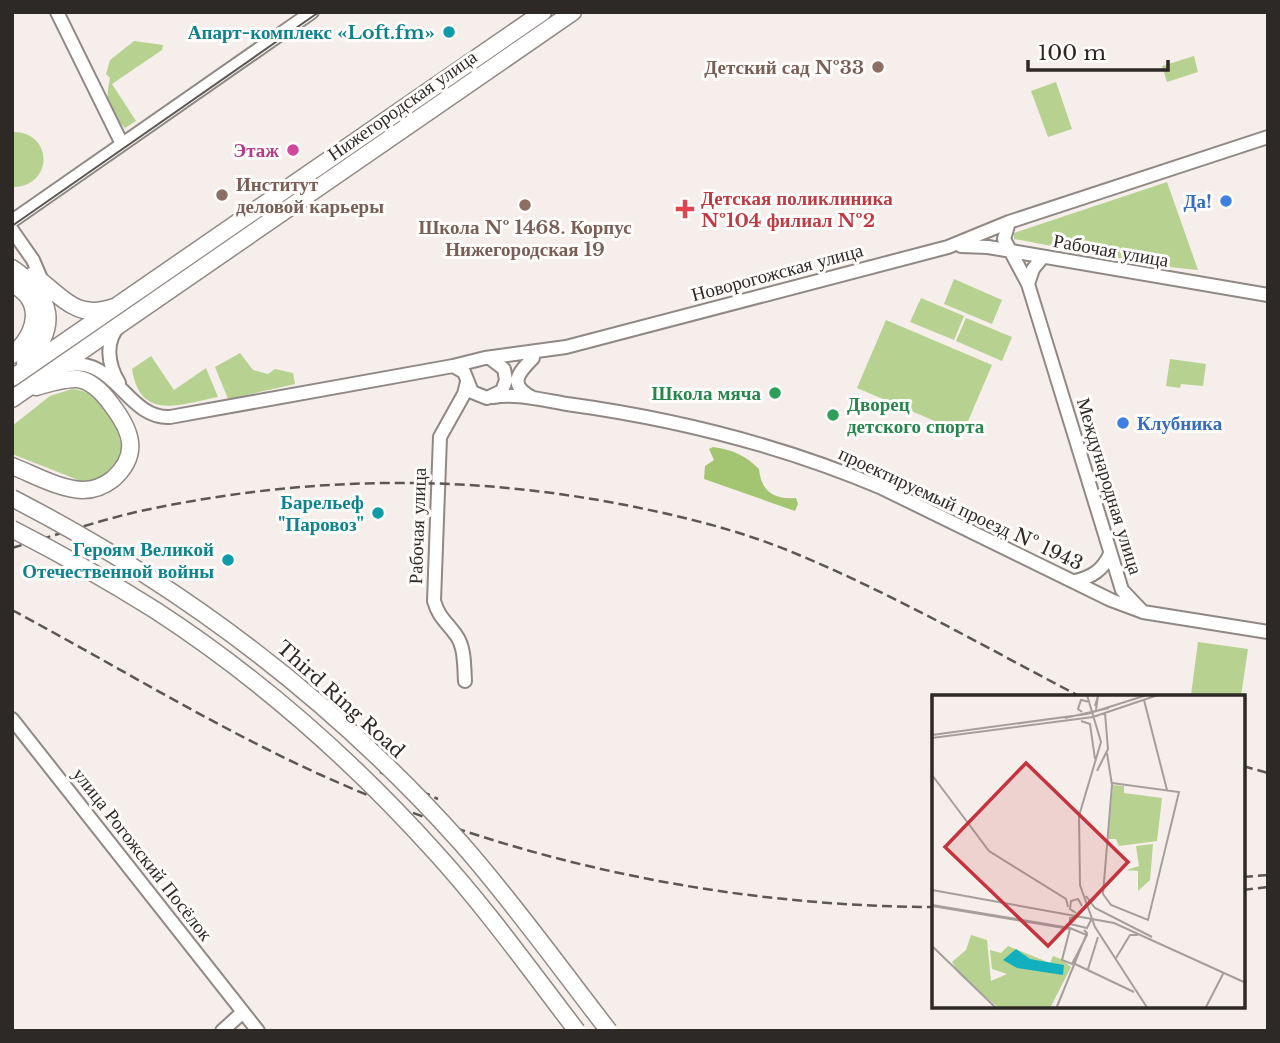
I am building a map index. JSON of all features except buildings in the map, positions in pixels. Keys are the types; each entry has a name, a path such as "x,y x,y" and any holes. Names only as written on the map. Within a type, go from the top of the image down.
{"main road":[{"name":"Нижегородская улица","path":"12,377 123,304 543,12"},
{"name":"Нижегородская улица","path":"12,399 573,12"},
{"path":"12,268 25,271 42,281 69,305 80,310 108,309 123,304"},
{"path":"12,268 36,288 43,298 48,317 42,342 12,377"},
{"path":"12,284 25,293 30,301 34,321 26,343 12,355"},
{"path":"12,399 55,381 85,381 106,397 123,420 130,440 127,462 110,481 98,488 83,490 64,486 12,466"},
{"name":"Third Ring Road","path":"12,498 173,591 256,651 355,735 461,843 608,1031"},
{"path":"12,529 88,569 157,611 236,668 334,750 436,853 577,1031"},
{"path":"12,540 88,569"}],"street":[{"path":"57,12 122,144"},
{"path":"12,221 312,12"},
{"name":"Новорогожская улица","path":"121,386 146,412 153,416 170,417 551,349 948,247 1009,222 1268,137"},
{"path":"1009,222 1004,239 1009,251"},
{"path":"12,230 33,260 42,281"},
{"name":"Рабочая улица","path":"948,247 970,245 1268,295"},
{"name":"Международная улица","path":"1009,251 1028,284 1122,590 1143,612"},
{"path":"1028,284 1033,269 1042,258"},
{"path":"121,386 112,369 110,347 116,330 124,322"},
{"path":"455,410 473,399 487,398 502,391 506,377 521,362 551,349"},
{"path":"533,358 518,374 517,380 522,390 537,400"},
{"path":"491,359 501,365 508,388 515,396"},
{"path":"466,379 475,362"},
{"path":"46,374 64,366 85,364 105,373 121,386"},
{"path":"453,366 464,372 472,392 487,398"},
{"name":"Рабочая улица","path":"465,681 463,652 457,636 438,614 434,601 440,437 464,394 466,379"},
{"name":"проектируемый проезд № 1943","path":"487,398 515,396 685,424 776,449 882,488 1111,600 1143,612"},
{"path":"1075,581 1088,578 1104,566 1110,554"},
{"path":"1143,612 1268,632"},
{"name":"улица Рогожский Посёлок","path":"12,719 258,1031"},
{"path":"222,1031 243,1012"}],"green space":[{"path":"134,41 163,45 162,50 112,84 136,121 125,128 109,106 110,78 106,74 110,60"},
{"path":"1194,56 1198,72 1167,82 1162,66"},
{"path":"1056,82 1072,129 1048,137 1031,91"},
{"path":"12,132 26,134 36,140 44,159 36,178 26,185 12,187"},
{"path":"1167,182 1198,270 1159,266 1014,239 1014,233"},
{"path":"954,279 1002,300 992,324 944,304"},
{"path":"921,298 964,316 954,340 910,322"},
{"path":"966,318 1012,337 1002,361 956,341"},
{"path":"886,320 992,365 963,433 857,388"},
{"path":"240,353 253,370 268,374 275,369 293,373 295,384 228,399 215,367"},
{"path":"151,356 174,390 206,368 218,397 177,405 153,403 144,397 136,386 132,369"},
{"path":"1170,359 1206,364 1203,386 1166,386"},
{"path":"72,389 88,393 100,403 114,424 121,446 117,464 110,472 86,483 12,454 12,426 50,396"},
{"path":"713,447 749,460 759,469 760,477 770,492 775,496 796,498 798,504 795,511 704,479 705,466 714,460 709,449"},
{"path":"1198,642 1248,649 1241,695 1191,695"}],"tram line":[{"path":"12,226 319,12"}],"railway":[{"path":"12,548 136,512 256,492 375,483 435,483 555,493 685,518 777,546 906,605 1077,695"},
{"path":"12,610 204,716 321,775 394,806 468,832 544,855 698,888 855,905 932,907"},
{"path":"1245,767 1268,773"},
{"path":"380,772 438,799"},
{"path":"1245,877 1268,875"},
{"path":"1245,890 1268,887"}],"place":[{"name":"Апарт-комплекс «Loft.fm»","path":"449,32"},
{"name":"Детский сад №33","path":"878,67"},
{"name":"Этаж","path":"293,150"},
{"name":"Институт деловой карьеры","path":"222,195"},
{"name":"Да!","path":"1226,201"},
{"name":"Школа № 1468. Корпус Нижегородская 19","path":"525,205"},
{"name":"Детская поликлиника №104 филиал №2","path":"685,209"},
{"name":"Школа мяча","path":"775,393"},
{"name":"Дворец детского спорта","path":"833,415"},
{"name":"Клубника","path":"1123,423"},
{"name":"Барельеф \"Паровоз\"","path":"378,513"},
{"name":"Героям Великой Отечественной войны","path":"228,560"}]}
